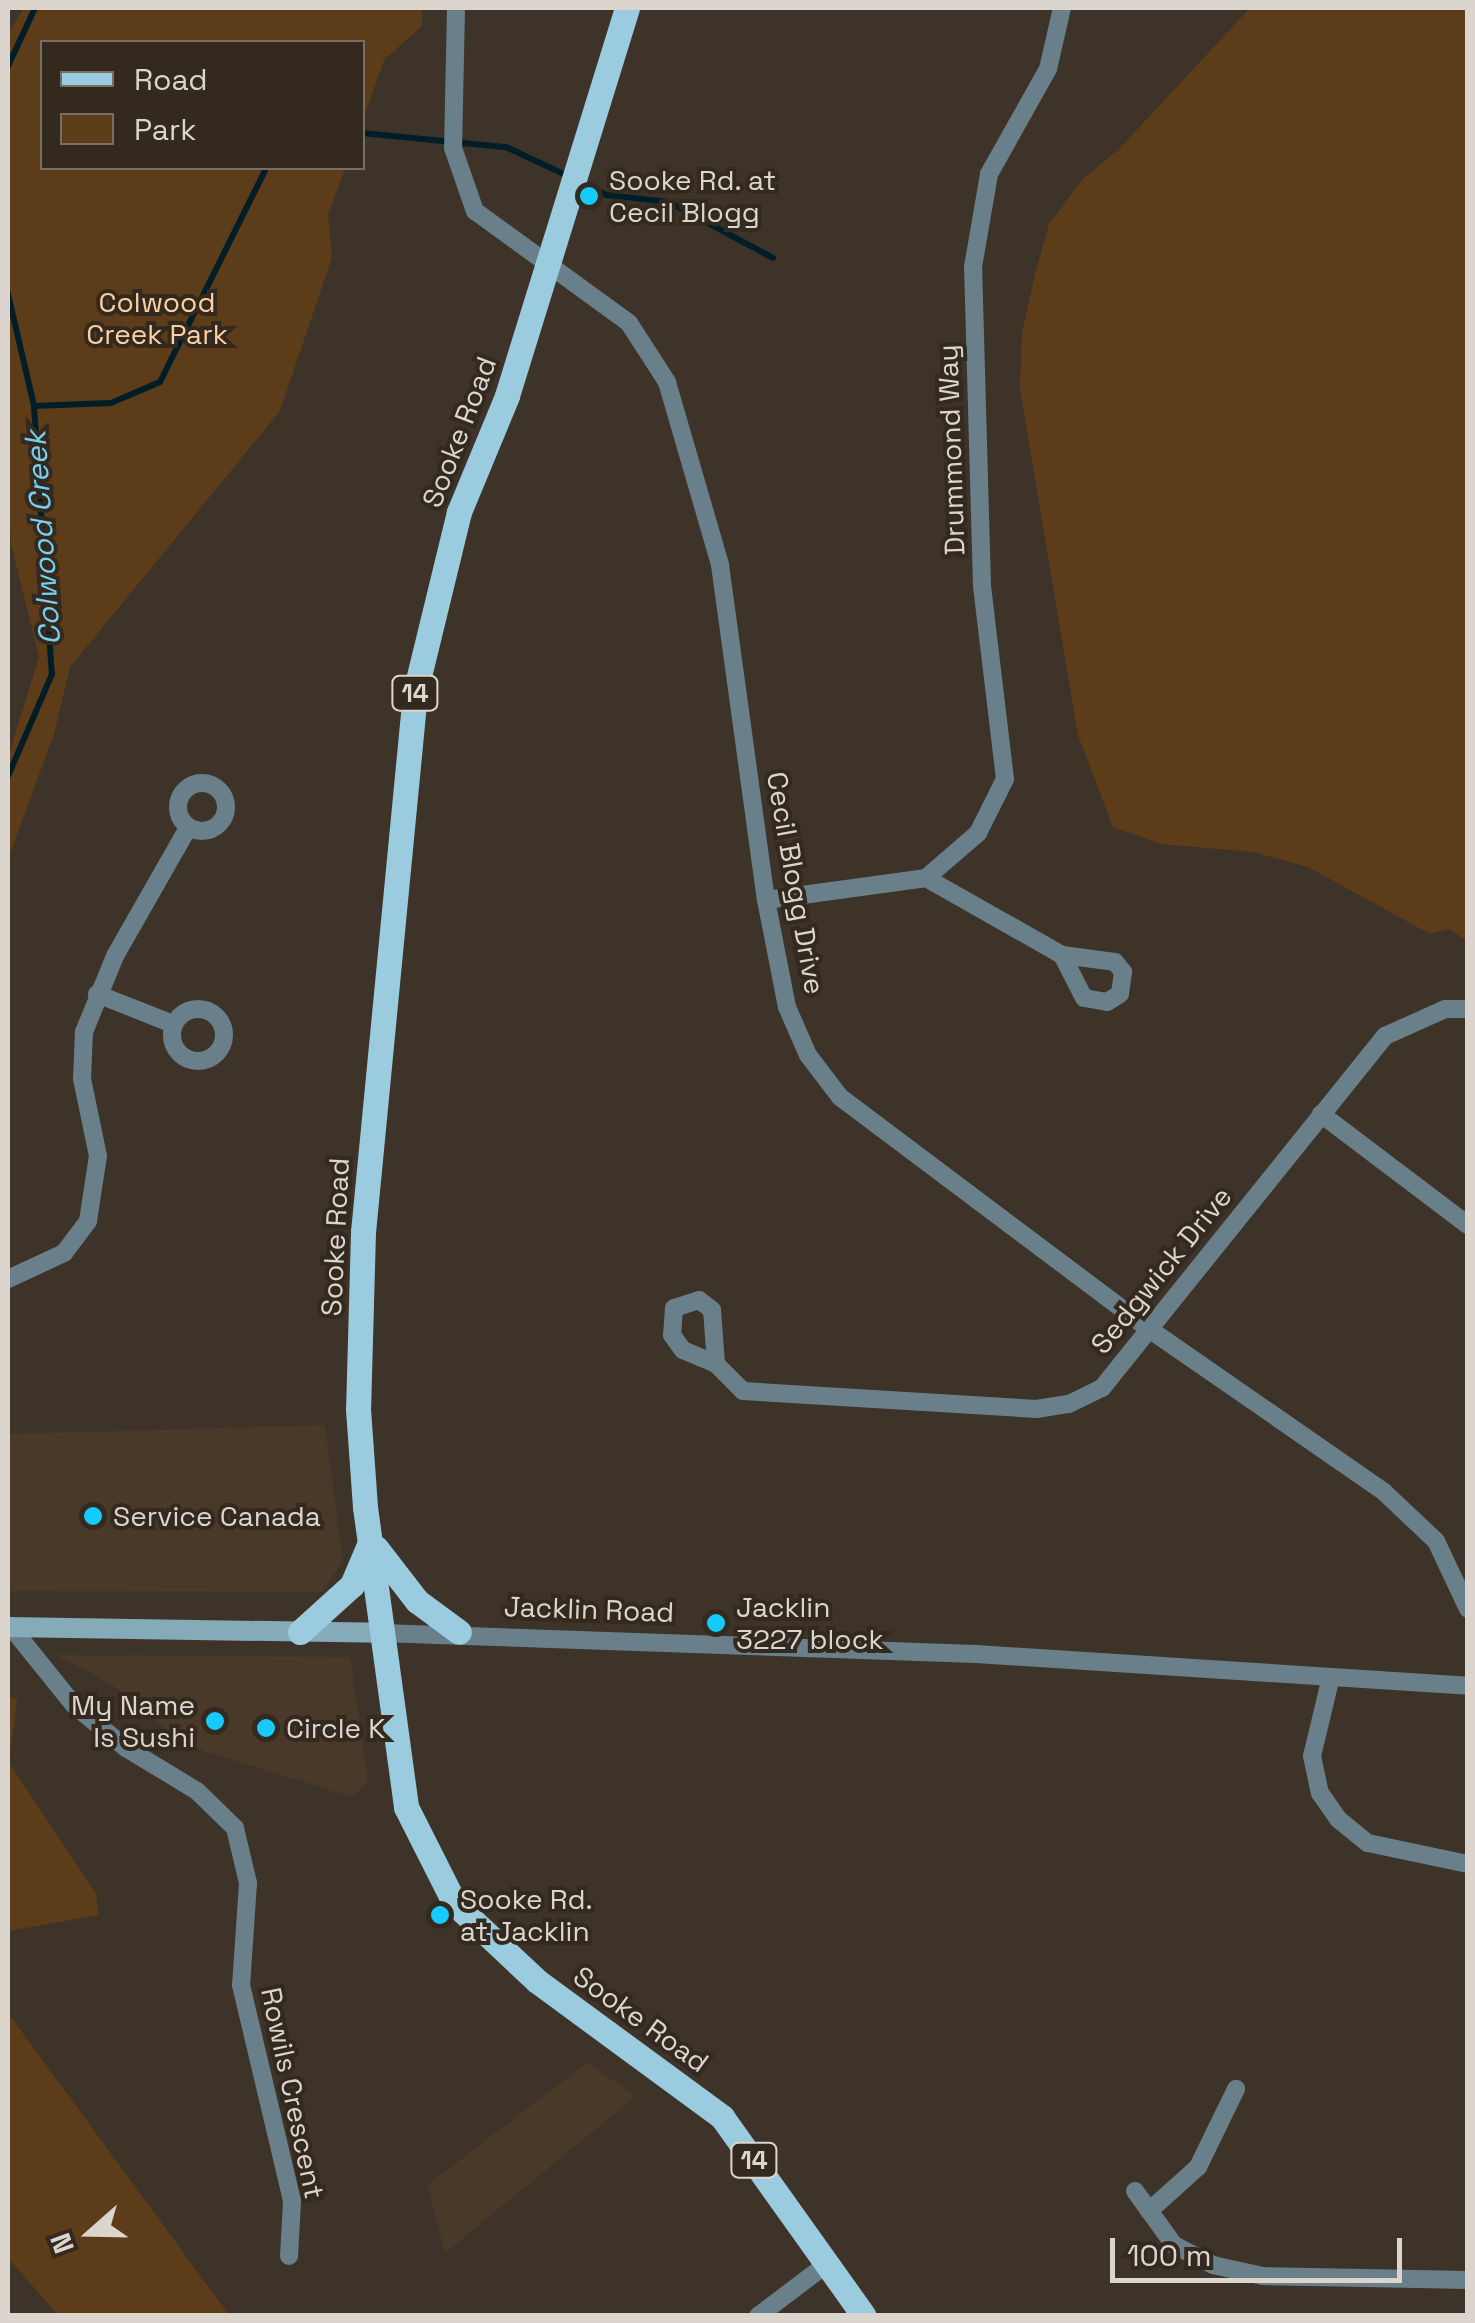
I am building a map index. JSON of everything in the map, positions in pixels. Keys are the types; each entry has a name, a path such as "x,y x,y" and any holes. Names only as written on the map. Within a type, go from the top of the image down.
{"main road":[{"name":"Sooke Road","path":"628,8 508,396 459,512 415,694 362,1232 358,1409 371,1540 406,1807 455,1904 537,1980 722,2117 864,2316"},
{"path":"371,1540 417,1601 459,1632"},
{"path":"300,1632 352,1585 371,1540"},
{"name":"Jacklin Road","path":"9,1627 381,1633"}],"street":[{"name":"Cecil Blogg Drive","path":"456,8 453,148 475,211 547,268 629,323 667,382 720,565 766,900 788,1006 808,1055 840,1097 1149,1328 1384,1492 1436,1541 1468,1608"},
{"name":"Drummond Way","path":"926,878 978,834 1006,779 982,586 973,267 990,174 1048,68 1062,8"},
{"path":"8,1279 64,1253 88,1221 98,1156 82,1064 84,1032 96,994 188,828"},
{"path":"766,900 926,878 1062,956"},
{"path":"96,994 173,1024"},
{"name":"Sedgwick Drive","path":"716,1364 743,1391 1036,1409 1070,1404 1102,1388 1385,1036 1445,1009 1468,1009"},
{"path":"1321,1114 1468,1225"},
{"name":"Rowils Crescent","path":"9,1627 74,1705 126,1748 197,1791 235,1828 248,1883 241,1985 292,2201 289,2256"},
{"name":"Jacklin Road","path":"381,1633 459,1632 1468,1686"},
{"path":"1330,1677 1312,1756 1320,1793 1338,1820 1368,1843 1468,1864"},
{"path":"1149,2211 1198,2167 1236,2089"},
{"path":"1134,2192 1174,2244 1213,2265 1263,2276 1468,2280"},
{"path":"758,2316 828,2263"}],"shaded area":[{"path":"325,1425 343,1561 322,1592 8,1591 8,1434"},
{"path":"56,1655 350,1657 368,1781 352,1797 204,1751 171,1733 111,1684"},
{"path":"587,2063 636,2096 445,2253 427,2185"}],"green space":[{"name":"Colwood Creek Park","path":"24,8 422,8 422,26 384,60 365,114 365,40 40,40 40,170 344,170 328,215 332,257 280,411 70,667 54,734 8,859 8,757 39,657 11,544 8,489 8,33"},
{"path":"1250,8 1467,8 1467,942 1450,929 1430,934 1308,867 1253,852 1161,844 1113,827 1078,735 1020,388 1022,333 1035,274 1049,224 1082,180 1120,148"},
{"path":"8,1696 17,1700 9,1763 96,1894 99,1915 8,1931"},
{"path":"8,2013 230,2315 58,2315 8,2258"}],"waterway":[{"name":"Colwood Creek","path":"8,66 35,8"},
{"path":"365,133 506,147 570,177"},
{"path":"34,406 111,403 160,382 265,170"},
{"path":"581,183 607,195 669,202 773,258"},
{"name":"Colwood Creek","path":"8,294 34,406 52,674 8,776"}],"place":[{"name":"Sooke Rd. at Cecil Blogg","path":"589,196"},
{"name":"Service Canada","path":"93,1516"},
{"name":"Jacklin 3227 block","path":"716,1623"},
{"name":"My Name Is Sushi","path":"215,1721"},
{"name":"Circle K","path":"266,1728"},
{"name":"Sooke Rd. at Jacklin","path":"440,1915"}]}
